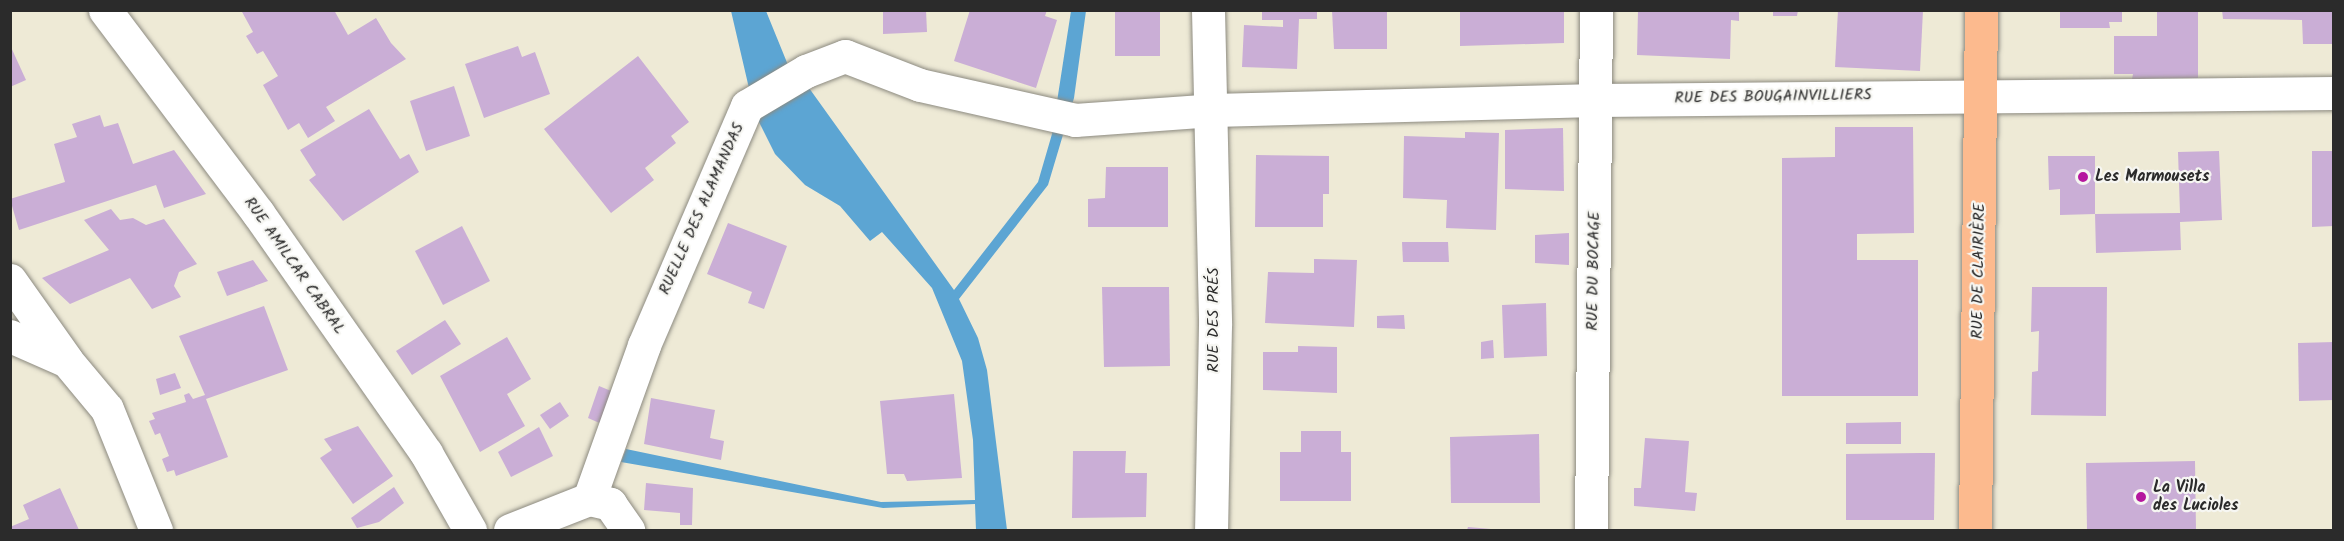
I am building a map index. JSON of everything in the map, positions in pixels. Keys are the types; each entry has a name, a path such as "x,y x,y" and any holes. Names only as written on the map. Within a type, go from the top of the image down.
{"main road":[{"name":"RUE DE CLAIRIÈRE","path":"1975,531 1981,10"}],"street":[{"name":"RUE AMILCAR CABRAL","path":"105,10 258,213 426,453 470,531"},
{"name":"RUE DES PRÉS","path":"1208,10 1213,110 1215,325 1211,531"},
{"name":"RUE DU BOCAGE","path":"1592,531 1596,10"},
{"name":"RUELLE DES ALAMANDAS","path":"589,499 644,345 747,106 806,71 845,56 920,85 1061,118 1213,110"},
{"name":"RUE DES BOUGAINVILLIERS","path":"1213,110 1596,100 1981,94 2334,93"},
{"path":"10,280 67,361 107,409 156,531"},
{"path":"10,336 67,361"},
{"path":"510,531 589,499 610,504 628,531"}],"water":[{"path":"731,11 766,11 788,65 804,81 954,290 1038,182 1052,134 1071,11 1086,11 1074,98 1048,185 959,299 978,338 987,370 1007,530 976,530 975,504 883,508 621,462 626,449 881,502 975,500 973,440 962,361 932,288 882,232 870,241 840,206 805,185 775,154 755,114"}],"building":[{"path":"241,10 334,10 348,35 376,18 391,43 406,59 326,107 335,121 308,138 299,123 288,130 263,85 278,76 263,51 257,54 246,36 253,32"},
{"path":"883,10 926,10 927,32 883,34"},
{"path":"970,10 1047,10 1045,16 1057,20 1036,88 954,61"},
{"path":"1115,10 1160,10 1160,56 1115,56"},
{"path":"1262,10 1317,10 1317,19 1299,19 1297,69 1242,67 1244,25 1283,27 1283,20 1262,20"},
{"path":"1332,10 1387,10 1387,49 1334,49"},
{"path":"1460,10 1564,10 1564,43 1460,46"},
{"path":"1638,10 1739,10 1739,21 1731,20 1730,59 1637,55"},
{"path":"1773,10 1798,10 1797,16 1773,16"},
{"path":"1838,10 1923,10 1920,71 1835,67"},
{"path":"2060,10 2122,10 2122,22 2109,22 2110,28 2060,28"},
{"path":"2157,10 2198,10 2198,78 2132,79 2133,74 2114,74 2114,36 2157,36"},
{"path":"2222,10 2334,10 2334,44 2303,44 2302,20 2223,19"},
{"path":"10,45 26,80 10,87"},
{"path":"518,46 522,57 535,52 550,94 484,118 465,64"},
{"path":"638,56 689,122 671,136 676,143 645,168 654,180 611,213 544,129"},
{"path":"454,86 470,136 426,151 410,101"},
{"path":"369,109 400,159 409,154 419,172 343,221 309,180 316,175 300,150"},
{"path":"100,115 104,127 118,123 133,164 174,150 206,194 164,208 156,185 19,230 10,199 65,182 54,144 77,137 72,124"},
{"path":"1835,127 1913,127 1914,233 1857,234 1857,260 1918,260 1918,396 1782,396 1782,158 1835,157"},
{"path":"1563,128 1564,191 1505,189 1505,130"},
{"path":"1465,132 1499,133 1496,230 1446,228 1447,200 1403,198 1404,136 1465,138"},
{"path":"2219,151 2222,220 2180,222 2181,250 2096,253 2095,214 2180,213 2178,152"},
{"path":"2312,151 2334,151 2334,226 2312,227"},
{"path":"1256,155 1329,156 1329,194 1323,194 1323,227 1255,227"},
{"path":"2048,156 2095,156 2095,214 2060,215 2060,189 2049,190"},
{"path":"1106,167 1168,167 1168,227 1088,227 1088,199 1105,198"},
{"path":"111,209 120,220 133,218 146,225 164,219 197,264 179,272 174,286 181,297 152,309 130,278 70,304 42,278 109,250 84,220"},
{"path":"728,223 787,246 764,309 748,303 752,292 707,274"},
{"path":"462,226 490,281 443,305 415,251"},
{"path":"1569,233 1569,265 1535,263 1535,235"},
{"path":"1402,242 1448,242 1449,262 1403,262"},
{"path":"1314,259 1357,260 1354,327 1265,323 1268,272 1314,273"},
{"path":"253,260 268,281 227,296 217,272"},
{"path":"1102,287 1169,287 1170,366 1104,367"},
{"path":"2032,287 2107,287 2106,416 2031,415 2032,372 2038,371 2039,331 2031,332"},
{"path":"1546,303 1547,356 1504,358 1502,305"},
{"path":"264,306 288,370 206,399 228,457 176,476 174,470 167,472 162,459 169,456 160,433 155,435 149,421 155,419 152,413 186,402 184,395 189,393 193,399 205,395 179,336"},
{"path":"1404,315 1405,329 1377,328 1377,316"},
{"path":"445,320 461,344 412,375 396,351"},
{"path":"507,337 531,379 507,394 525,426 480,452 440,376"},
{"path":"1493,340 1494,358 1481,359 1481,342"},
{"path":"2334,342 2334,400 2299,401 2298,343"},
{"path":"1298,346 1337,347 1337,393 1263,390 1263,352 1298,352"},
{"path":"175,373 181,388 160,395 156,379"},
{"path":"599,386 616,393 604,425 588,418"},
{"path":"954,394 962,478 907,481 904,474 887,474 880,401"},
{"path":"651,398 715,410 710,438 724,441 721,460 644,444"},
{"path":"560,402 569,416 550,429 540,415"},
{"path":"1901,422 1901,444 1846,444 1846,423"},
{"path":"358,426 393,476 353,504 320,458 332,450 324,439"},
{"path":"539,427 553,456 511,477 498,452"},
{"path":"1301,431 1341,431 1341,452 1351,452 1351,501 1280,501 1280,452 1301,452"},
{"path":"1539,434 1540,503 1451,503 1450,437"},
{"path":"1645,438 1689,441 1685,492 1697,493 1695,511 1634,506 1634,488 1641,488"},
{"path":"1073,451 1126,451 1125,473 1147,473 1146,517 1072,518"},
{"path":"1935,453 1934,520 1846,520 1846,454"},
{"name":"La Villa des Lucioles","path":"2195,461 2196,530 2087,530 2086,463"},
{"path":"646,483 693,488 692,525 680,525 680,513 644,510"},
{"path":"394,487 404,503 379,522 357,528 351,518"},
{"path":"60,488 79,530 10,530 10,527 29,519 23,505"},
{"path":"1468,527 1491,529 1467,530"}],"place":[{"name":"Les Marmousets","path":"2083,177"},
{"name":"La Villa des Lucioles","path":"2141,497"}]}
